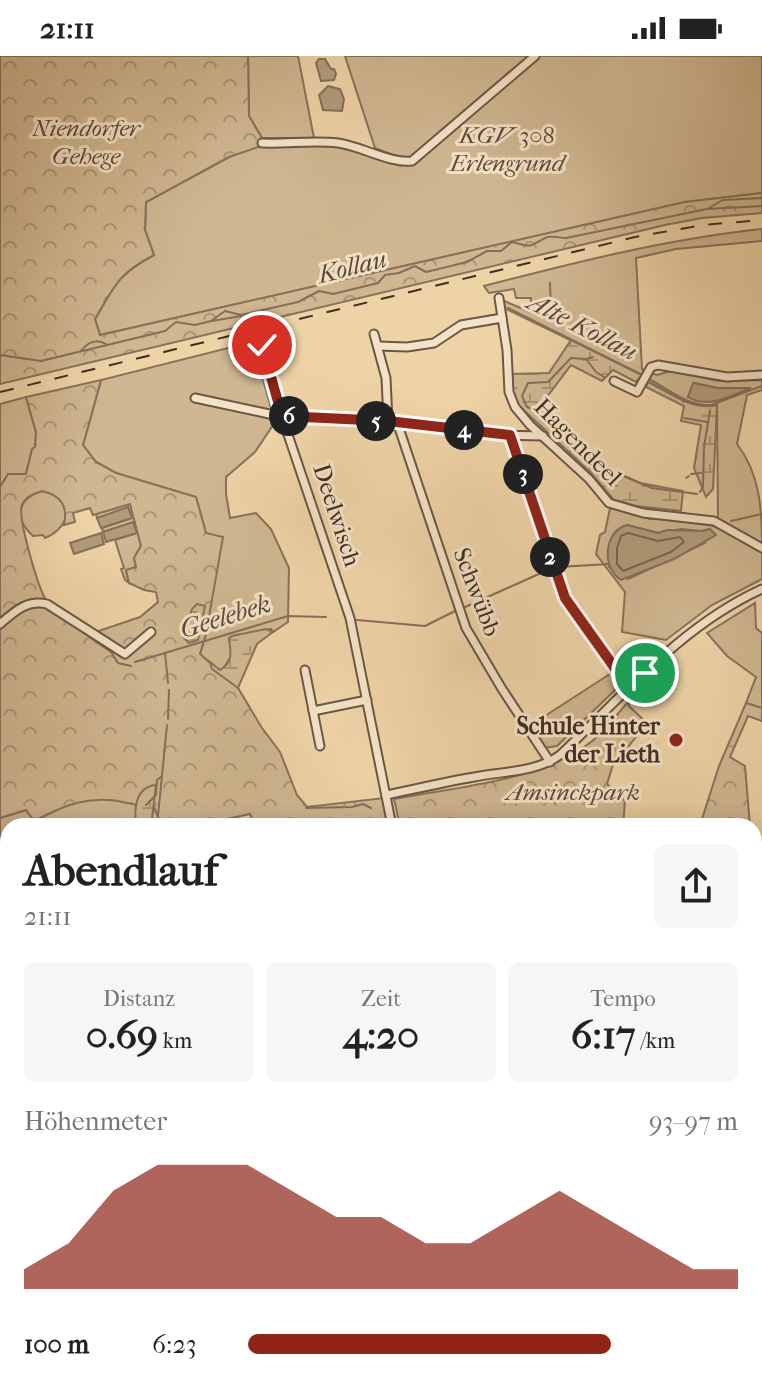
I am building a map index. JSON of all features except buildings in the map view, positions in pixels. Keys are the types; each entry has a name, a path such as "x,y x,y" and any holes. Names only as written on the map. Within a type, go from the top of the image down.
{"street":[{"path":"262,143 338,143 403,162 412,161 535,56"},
{"name":"Hagendeel","path":"499,298 511,400 530,425 615,506 643,513 714,521 762,548"},
{"path":"378,346 407,347 434,343 461,325 502,318"},
{"name":"Schwübb","path":"374,334 386,378 392,422 466,628 550,762"},
{"name":"Deelwisch","path":"262,345 282,416 350,618 390,818"},
{"path":"614,381 637,392 648,371 658,365 719,376 762,375"},
{"path":"195,398 282,416 392,422 543,436"},
{"path":"510,435 562,590 629,688"},
{"path":"386,795 550,762 694,629 762,589"},
{"path":"0,624 24,606 41,602 125,654 130,653 151,632"},
{"path":"305,670 320,746"},
{"path":"313,711 367,700"}],"green space":[{"name":"Niendorfer Gehege","path":"0,56 248,56 249,116 262,138 261,146 229,157 146,202 145,230 154,255 132,268 113,289 95,319 100,335 685,202 762,193 762,213 702,218 665,225 0,384"},
{"path":"248,56 298,56 314,138 262,138 249,116"},
{"name":"KGV 308 Erlengrund","path":"345,56 762,56 762,193 685,202 100,335 95,319 113,289 132,268 154,255 145,230 146,202 229,157 257,146 348,146 350,150 360,150 401,166 404,159 375,148"},
{"path":"762,229 762,241 676,249 636,258 642,375 506,309 502,300 530,312 531,298 516,298 514,289 489,293 484,286 657,245"},
{"path":"571,340 642,375 636,382 613,370 602,381 571,365 541,405 605,467 640,483 683,491 681,511 614,500 589,471 517,404 512,391 512,374 549,373"},
{"path":"256,341 257,358 275,422 255,452 226,477 226,494 230,518 256,513 271,529 289,568 288,622 273,632 271,629 229,639 232,655 219,670 200,654 206,634 206,533 196,497 116,473 96,462 83,445 101,380"},
{"path":"671,371 719,381 762,380 762,390 747,395 737,444 751,467 758,492 762,546 718,520 717,405 693,405 647,381 651,373 657,375","holes":["695,383 717,388 751,388 688,397"]},
{"path":"101,380 83,445 96,462 116,473 196,497 206,533 223,537 200,654 238,688 280,752 297,795 307,807 384,798 388,818 252,818 250,814 232,818 159,818 154,807 153,812 115,800 91,800 68,805 40,818 32,818 26,810 0,818 0,487 8,474 26,474 35,447 36,432 26,397","holes":["42,491 58,499 64,507 64,525 75,522 73,513 90,508 93,515 130,504 141,546 134,558 136,567 126,570 129,583 156,592 158,602 140,617 96,632 47,601 30,554 21,512 28,497"]},
{"path":"648,382 690,403 717,405 713,489 706,497 694,468 701,425 681,421 684,406 646,387"},
{"path":"26,397 36,432 35,447 26,474 9,474 0,487 0,404"},
{"path":"42,491 60,500 66,513 61,527 45,538 43,535 33,536 20,516 27,499"},
{"path":"130,504 141,546 134,558 136,567 126,571 129,583 121,569 124,568 115,540 136,533 133,523 103,532 102,528 131,518 128,508 97,518 96,514"},
{"path":"610,508 648,516 649,519 683,519 709,524 762,553 762,579 712,605 666,640 622,632 625,592 596,554 600,535 605,532","holes":["627,525 659,533 709,529 705,543 628,579 609,567 610,541 620,528"]},
{"path":"755,603 756,628 762,633 762,708 746,703 756,677 727,656 707,633"},
{"path":"197,604 205,606 198,640 189,643 183,637 192,609"},
{"path":"266,629 273,632 257,644 238,688 212,669 210,662 220,670 227,664 229,638"},
{"path":"613,672 618,679 618,687 557,746 545,748 531,725"},
{"name":"Amsinckpark","path":"629,701 629,706 647,723 624,752 615,758 607,784 625,801 624,818 398,818 394,799 497,781 547,766 591,742"},
{"path":"746,703 762,708 762,721 748,716 730,757 745,766 749,818 702,818 719,766"},
{"path":"156,785 152,818 135,818 137,800 149,787"},
{"path":"87,799 113,799 147,807 154,805 159,818 41,818 70,803"},
{"path":"26,810 33,818 0,818"}],"water":[{"path":"319,59 325,59 334,69 334,80 321,81 316,63"},
{"path":"328,86 340,89 344,99 342,111 323,110 319,95"},
{"path":"693,383 717,388 751,388 720,400 703,402 688,397"},
{"path":"128,507 132,518 101,528 97,518"},
{"path":"133,522 137,533 106,542 103,532"},
{"path":"627,525 658,533 710,529 716,535 674,559 621,580 610,567 608,550 614,535"},
{"path":"101,533 104,544 74,554 70,543"}],"waterway":[{"path":"709,208 723,200 762,198"},
{"name":"Kollau","path":"0,355 41,361 165,331 176,322 195,325 211,321 225,311 241,315 298,302 319,291 333,294 378,283 385,275 415,266 426,272 467,262 487,251 501,251 512,242 530,246 547,237 566,238 707,209 762,206"},
{"path":"550,283 551,311"},
{"name":"Alte Kollau","path":"508,308 642,375"},
{"path":"212,321 241,316"},
{"path":"81,351 92,342 106,344"},
{"path":"593,357 571,358 548,382 528,383 522,396 527,407 545,414 597,463"},
{"path":"586,359 604,377"},
{"name":"Alte Kollau","path":"649,379 687,400 703,405 711,405 762,386"},
{"path":"700,492 710,411"},
{"path":"684,418 707,422"},
{"path":"604,468 652,488 697,494"},
{"path":"691,474 701,473"},
{"name":"Geelebek","path":"731,521 762,514"},
{"name":"Geelebek","path":"558,567 609,564"},
{"name":"Geelebek","path":"463,608 550,569"},
{"name":"Geelebek","path":"357,620 425,626 455,611"},
{"name":"Geelebek","path":"168,683 165,653 288,616 326,617"},
{"path":"92,639 111,652 118,663 131,666"},
{"path":"135,662 165,653"},
{"path":"168,719 169,690"},
{"path":"158,818 167,725"},
{"path":"146,805 156,795 157,780 161,777"},
{"path":"306,808 363,804 371,808"}],"railway":[{"path":"0,392 635,237 703,225 762,220"}],"place":[{"name":"Schule Hinter der Lieth","path":"676,740"}],"route":[{"path":"262,345 282,416 388,421 510,435 565,598 629,688 645,673"}]}
